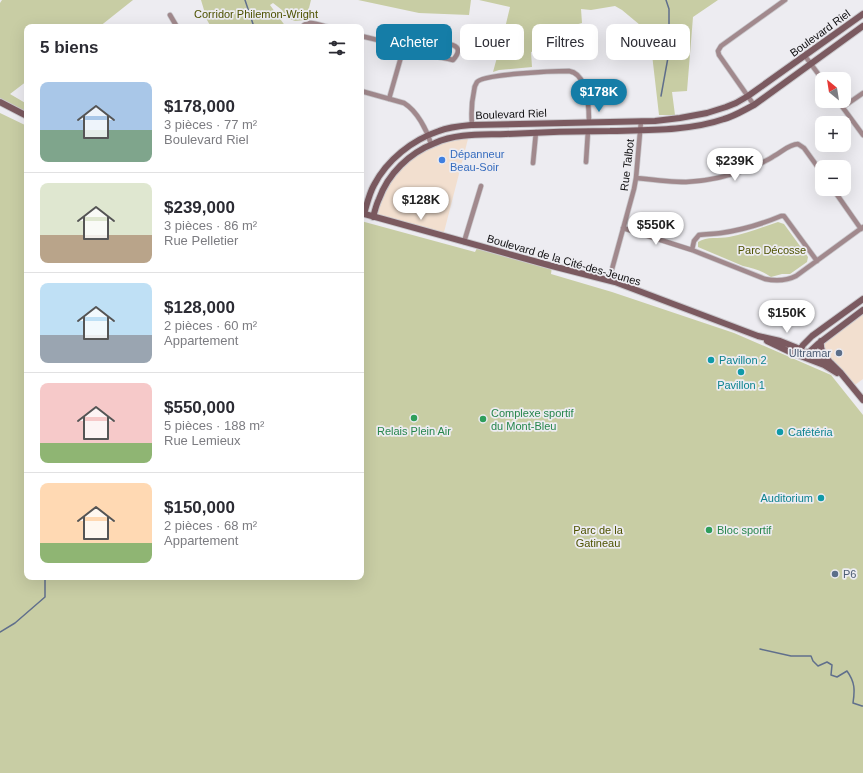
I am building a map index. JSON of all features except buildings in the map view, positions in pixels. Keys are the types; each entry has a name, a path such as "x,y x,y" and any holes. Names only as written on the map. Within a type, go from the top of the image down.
{"street":[{"path":"754,105 719,55 718,50 785,0"},
{"name":"Boulevard Riel","path":"364,209 380,175 403,151 428,134 440,130 472,125 641,121 674,119 707,113 726,107 748,96 863,14"},
{"path":"170,15 175,24"},
{"path":"304,24 309,22 317,24"},
{"name":"Boulevard Riel","path":"373,217 380,195 392,174 409,158 431,144 462,136 536,132 640,130 712,123 734,115 754,105 863,26"},
{"path":"364,37 376,40"},
{"path":"454,44 457,48 457,52 453,60 422,54 417,48 425,45 454,44"},
{"path":"805,56 817,72"},
{"path":"389,99 400,60"},
{"path":"472,125 470,108 475,84 479,80 528,73 565,71 574,72 581,80 587,95 589,122"},
{"path":"364,92 404,103 409,106 428,134 431,144"},
{"path":"851,101 863,93"},
{"path":"0,102 24,114"},
{"path":"844,108 863,136"},
{"name":"Rue Talbot","path":"609,280 634,189 641,121"},
{"path":"586,162 588,131"},
{"path":"533,163 536,132"},
{"path":"636,178 687,182 720,178 754,167 794,144 798,144 804,148 815,163"},
{"path":"464,242 481,186"},
{"path":"623,228 692,250 765,278 785,280 793,277 862,228 838,196"},
{"name":"Boulevard de la Cité-des-Jeunes","path":"364,215 609,280 628,287 758,336 775,345 831,364 863,400"},
{"path":"692,250 694,240 699,235 746,228 784,216 816,261"},
{"path":"799,352 803,345 812,336 863,299"},
{"path":"806,355 821,341 863,310"},
{"path":"821,341 822,352 831,364"},
{"name":"Boulevard de la Cité-des-Jeunes","path":"806,355 834,370 845,378"}],"shaded area":[{"path":"469,135 443,236 373,217 388,180 422,149"},
{"path":"863,313 863,379 852,387 821,345"}],"green space":[{"path":"2,0 133,0 103,24 24,24 24,83 10,94 24,102 24,114 0,102 0,3"},
{"name":"Corridor Philemon-Wright","path":"201,0 311,0 306,20 295,21 287,18 282,10 273,3 270,5 284,24 209,24"},
{"path":"358,0 471,0 469,15 419,13"},
{"path":"479,0 718,0 693,17 690,54 690,24 639,24 615,6 591,10 581,9 582,23 532,24 532,67 499,70 493,72 496,60 524,60 524,24 506,24 510,7"},
{"path":"653,60 690,60 687,91 672,92 675,115 659,115"},
{"name":"Parc de la Gatineau","path":"0,113 24,125 24,580 364,580 364,222 475,252 478,246 552,266 551,274 612,292 734,333 831,375 863,415 863,773 0,773"},
{"name":"Parc Décosse","path":"778,222 784,224 808,257 807,262 790,274 782,274 771,277 761,271 743,266 698,247 698,242 705,239 735,236"}],"waterway":[{"path":"245,0 253,24"},
{"path":"661,96 669,52 669,9 666,0"},
{"path":"0,632 15,623 45,597 45,580"},
{"path":"760,649 791,656 811,656 813,661 818,666 827,662 832,665 831,675 837,677 847,671 854,686 853,703 863,706"}],"place":[{"name":"Dépanneur Beau-Soir","path":"442,160"},
{"name":"Ultramar","path":"839,353"},
{"name":"Pavillon 2","path":"711,360"},
{"name":"Pavillon 1","path":"741,372"},
{"name":"Relais Plein Air","path":"414,418"},
{"name":"Complexe sportif du Mont-Bleu","path":"483,419"},
{"name":"Cafétéria","path":"780,432"},
{"name":"Auditorium","path":"821,498"},
{"name":"Bloc sportif","path":"709,530"},
{"name":"P6","path":"835,574"}]}
